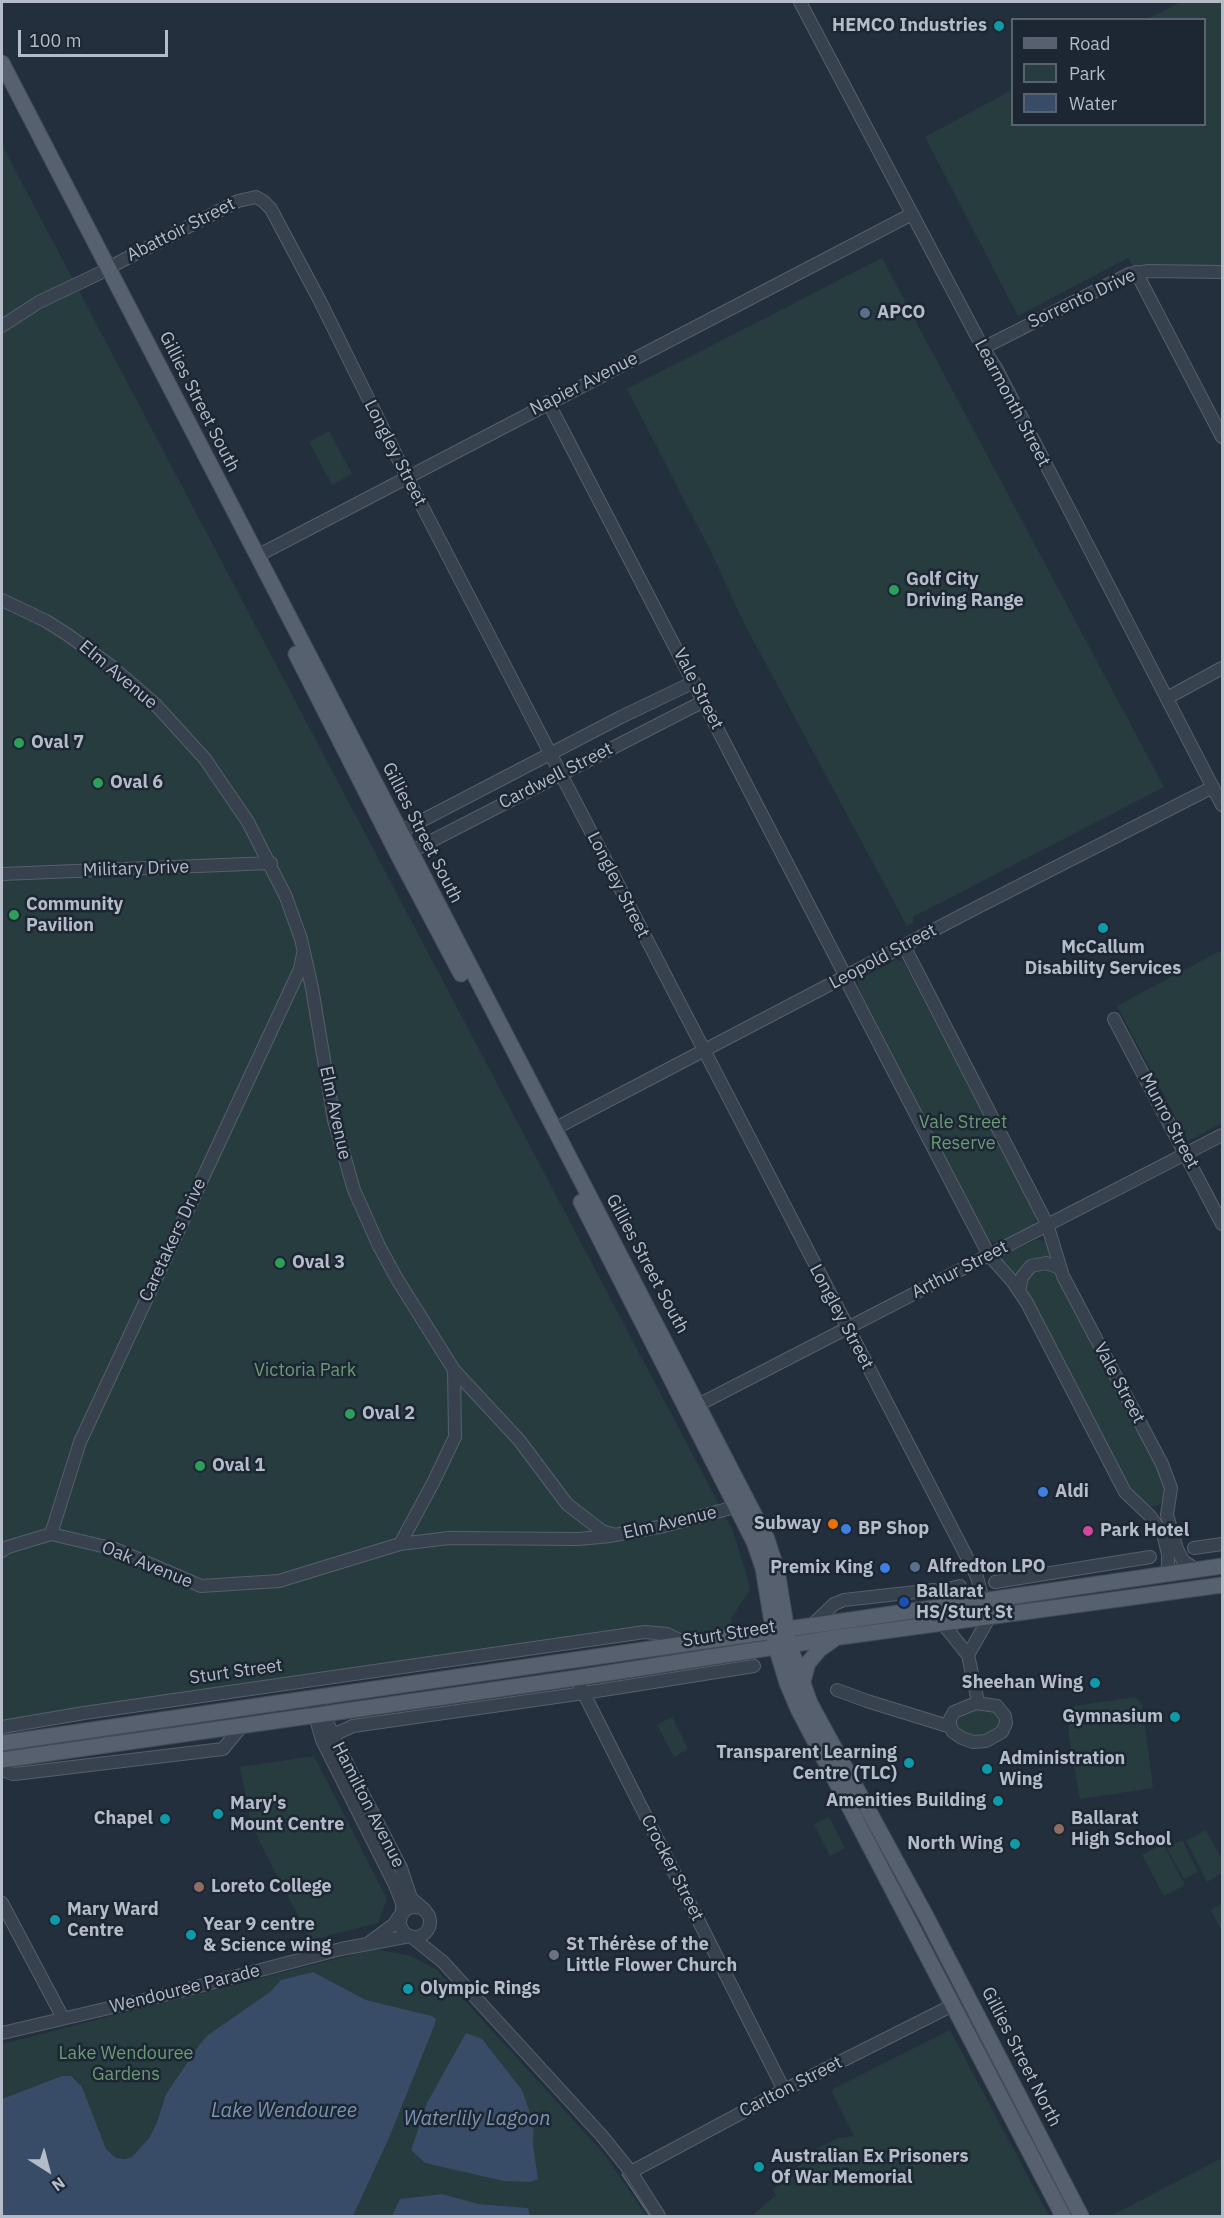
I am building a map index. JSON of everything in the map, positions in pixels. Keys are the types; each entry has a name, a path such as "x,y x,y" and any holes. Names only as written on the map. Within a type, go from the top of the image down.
{"main road":[{"name":"Gillies Street South","path":"2,63 37,142"},
{"name":"Gillies Street South","path":"2,83 52,170 404,855 693,1408 771,1548 777,1570 781,1638"},
{"name":"Gillies Street South","path":"693,1408 735,1507 761,1560 781,1638"},
{"name":"Sturt Street","path":"2,1760 576,1678 781,1638 812,1625 1222,1565"},
{"name":"Sturt Street","path":"2,1743 688,1644 840,1636 1005,1616 1222,1585"},
{"path":"802,1685 808,1663 813,1655 840,1636"},
{"name":"Gillies Street North","path":"781,1638 820,1722 926,1916 1078,2214"},
{"name":"Gillies Street North","path":"781,1638 787,1683 798,1709 1063,2217"},
{"path":"911,1924 926,1916"}],"street":[{"name":"Learmonth Street","path":"800,2 983,348 996,368 1222,805"},
{"name":"Abattoir Street","path":"2,326 39,302 233,203 256,197"},
{"name":"Longley Street","path":"256,197 271,209 320,301 407,477 977,1577 983,1600"},
{"name":"Napier Avenue","path":"253,558 912,214"},
{"name":"Sorrento Drive","path":"983,348 1136,272 1222,272"},
{"path":"1136,272 1222,438"},
{"name":"Vale Street","path":"549,402 989,1255 1019,1291 1125,1492 1159,1527 1166,1539 1168,1574"},
{"name":"Elm Avenue","path":"2,600 46,621 68,635 111,666 155,704 188,739 222,782 248,822 271,863 292,911 304,949 333,1120 351,1180 392,1271 454,1370 519,1440 567,1504 593,1526 615,1535 664,1526 735,1507"},
{"path":"1167,698 1222,668"},
{"name":"Cardwell Street","path":"395,835 621,717 694,682"},
{"name":"Cardwell Street","path":"404,855 704,701"},
{"name":"Leopold Street","path":"550,1131 1213,787"},
{"name":"Military Drive","path":"2,874 271,863"},
{"name":"Vale Street","path":"904,946 1047,1224 1060,1268 1165,1470 1171,1488 1167,1518 1178,1553 1185,1563 1197,1570"},
{"name":"Caretakers Drive","path":"51,1534 80,1442 300,969 304,949"},
{"name":"Munro Street","path":"1114,1019 1222,1224"},
{"name":"Arthur Street","path":"693,1408 1222,1135"},
{"path":"1019,1291 1022,1277 1031,1266 1046,1263 1060,1268"},
{"path":"400,1544 455,1437 454,1370"},
{"path":"1145,1512 1156,1512 1163,1508 1169,1499"},
{"name":"Oak Avenue","path":"2,1551 8,1547 51,1534 116,1549 201,1586 279,1581 400,1544 449,1538 578,1539 615,1535"},
{"path":"1194,1548 1222,1544"},
{"path":"995,1582 1150,1557"},
{"path":"1125,1561 1140,1578"},
{"path":"1006,1597 1034,1575"},
{"name":"Longley Street","path":"977,1577 1006,1597"},
{"path":"812,1625 831,1606 841,1601 931,1590 939,1591 960,1586"},
{"path":"939,1591 958,1604"},
{"path":"983,1600 1005,1616"},
{"path":"968,1655 989,1618"},
{"path":"943,1624 968,1655 978,1702"},
{"name":"Sturt Street","path":"2,1727 645,1632 662,1633 688,1644"},
{"name":"Sturt Street","path":"333,1735 353,1726 754,1666"},
{"name":"Crocker Street","path":"576,1678 784,2090"},
{"path":"837,1690 951,1727"},
{"name":"Hamilton Avenue","path":"313,1697 326,1749 395,1885 402,1903 402,1913"},
{"path":"185,1699 186,1715"},
{"path":"978,1702 994,1704 1003,1712 1006,1723 998,1735 986,1741 971,1741 956,1735 951,1727 950,1720 954,1712 978,1702"},
{"name":"Hamilton Avenue","path":"319,1715 333,1735 401,1868 411,1898 424,1909"},
{"path":"2,1770 13,1774 223,1749 242,1726"},
{"path":"2,1903 63,2018"},
{"path":"443,1962 432,1938 429,1916 424,1909 412,1906 402,1913 399,1921 401,1929 443,1962 602,2136 631,2172 659,2217"},
{"name":"Wendouree Parade","path":"369,1943 393,1925 402,1913"},
{"path":"411,1936 423,1934 430,1925"},
{"name":"Wendouree Parade","path":"2,2033 369,1943 411,1936"},
{"name":"Carlton Street","path":"631,2172 784,2090 953,2005"}],"green space":[{"path":"1181,2 1222,2 1222,266 1143,264 1133,266 1128,258 1018,316 925,137 1011,91 1011,126 1206,126 1206,18 1149,18"},
{"name":"Victoria Park","path":"2,145 732,1529 750,1590 731,1618 734,1630 684,1636 668,1629 2,1724"},
{"name":"Golf City Driving Range","path":"882,258 1164,787 913,917 913,923 907,926 744,623 713,556 627,389"},
{"path":"329,431 352,474 332,485 309,442"},
{"path":"1222,950 1222,1123 1188,1141 1117,1006"},
{"name":"Vale Street Reserve","path":"896,960 903,961 1036,1217 1034,1225 997,1243 989,1240 858,987 858,980"},
{"path":"1038,1239 1047,1243 1052,1259 1041,1258 1029,1262 1016,1278 1000,1257"},
{"path":"1036,1269 1054,1270 1058,1275 1165,1484 1164,1500 1159,1505 1147,1507 1133,1497 1025,1289 1025,1282"},
{"path":"1135,1697 1142,1704 1153,1788 1080,1799 1069,1737 1068,1707"},
{"path":"979,1706 1000,1714 1002,1719 998,1729 982,1735 973,1735 960,1729 957,1724 958,1716"},
{"path":"672,1717 688,1749 674,1757 657,1725"},
{"path":"314,1756 387,1899 378,1923 311,1940 261,1845 250,1818 240,1767"},
{"path":"829,1817 845,1848 830,1856 814,1824"},
{"path":"1206,1830 1222,1860 1222,1873 1207,1882 1186,1841"},
{"path":"1182,1840 1198,1872 1184,1879 1167,1848"},
{"path":"1163,1844 1185,1885 1164,1896 1142,1855"},
{"path":"1222,1904 1222,1932 1211,1910"},
{"name":"Lake Wendouree Gardens","path":"375,1949 411,1956 437,1970 604,2154 647,2216 530,2216 528,2208 479,2204 442,2194 401,2199 392,2216 353,2216 389,2138 436,2019 432,2016 366,2000 313,1972 281,1980 270,1992 208,2035 166,2094 156,2125 149,2138 132,2157 125,2159 116,2158 106,2149 66,2076 2,2099 2,2044","holes":["447,2069 534,2125 533,2144 538,2179 465,2171 425,2163 411,2150 427,2103"]},
{"path":"950,2030 1049,2216 752,2216 776,2195 773,2190 818,2148 838,2138 854,2136 831,2090"},
{"path":"1222,2158 1222,2216 1111,2216"}],"water":[{"name":"Lake Wendouree","path":"313,1972 366,2000 432,2016 436,2019 389,2138 353,2216 2,2216 2,2099 62,2076 71,2076 82,2087 106,2149 116,2158 132,2157 149,2138 156,2125 166,2094 208,2035 270,1992 281,1980"},
{"name":"Waterlily Lagoon","path":"466,2033 482,2039 522,2090 534,2125 533,2144 538,2179 531,2182 504,2181 425,2163 411,2150 427,2103"},
{"path":"442,2194 479,2204 528,2208 530,2216 392,2216 400,2199"}],"tram line":[{"path":"622,2174 650,2216"}],"place":[{"name":"HEMCO Industries","path":"999,26"},
{"name":"APCO","path":"865,313"},
{"name":"Golf City Driving Range","path":"894,590"},
{"name":"Oval 7","path":"19,743"},
{"name":"Oval 6","path":"98,783"},
{"name":"Community Pavilion","path":"14,915"},
{"name":"McCallum Disability Services","path":"1103,928"},
{"name":"Oval 3","path":"280,1263"},
{"name":"Oval 2","path":"350,1414"},
{"name":"Oval 1","path":"200,1466"},
{"name":"Aldi","path":"1043,1492"},
{"name":"Subway","path":"833,1524"},
{"name":"BP Shop","path":"846,1529"},
{"name":"Park Hotel","path":"1088,1531"},
{"name":"Alfredton LPO","path":"915,1567"},
{"name":"Premix King","path":"885,1568"},
{"name":"Ballarat HS/Sturt St","path":"904,1602"},
{"name":"Sheehan Wing","path":"1095,1683"},
{"name":"Gymnasium","path":"1175,1717"},
{"name":"Transparent Learning Centre (TLC)","path":"909,1763"},
{"name":"Administration Wing","path":"987,1769"},
{"name":"Amenities Building","path":"998,1801"},
{"name":"Mary's Mount Centre","path":"218,1814"},
{"name":"Chapel","path":"165,1819"},
{"name":"Ballarat High School","path":"1059,1829"},
{"name":"North Wing","path":"1015,1844"},
{"name":"Loreto College","path":"199,1887"},
{"name":"Mary Ward Centre","path":"55,1920"},
{"name":"Year 9 centre & Science wing","path":"191,1935"},
{"name":"St Thérèse of the Little Flower Church","path":"554,1955"},
{"name":"Olympic Rings","path":"408,1989"},
{"name":"Australian Ex Prisoners Of War Memorial","path":"759,2167"}]}
